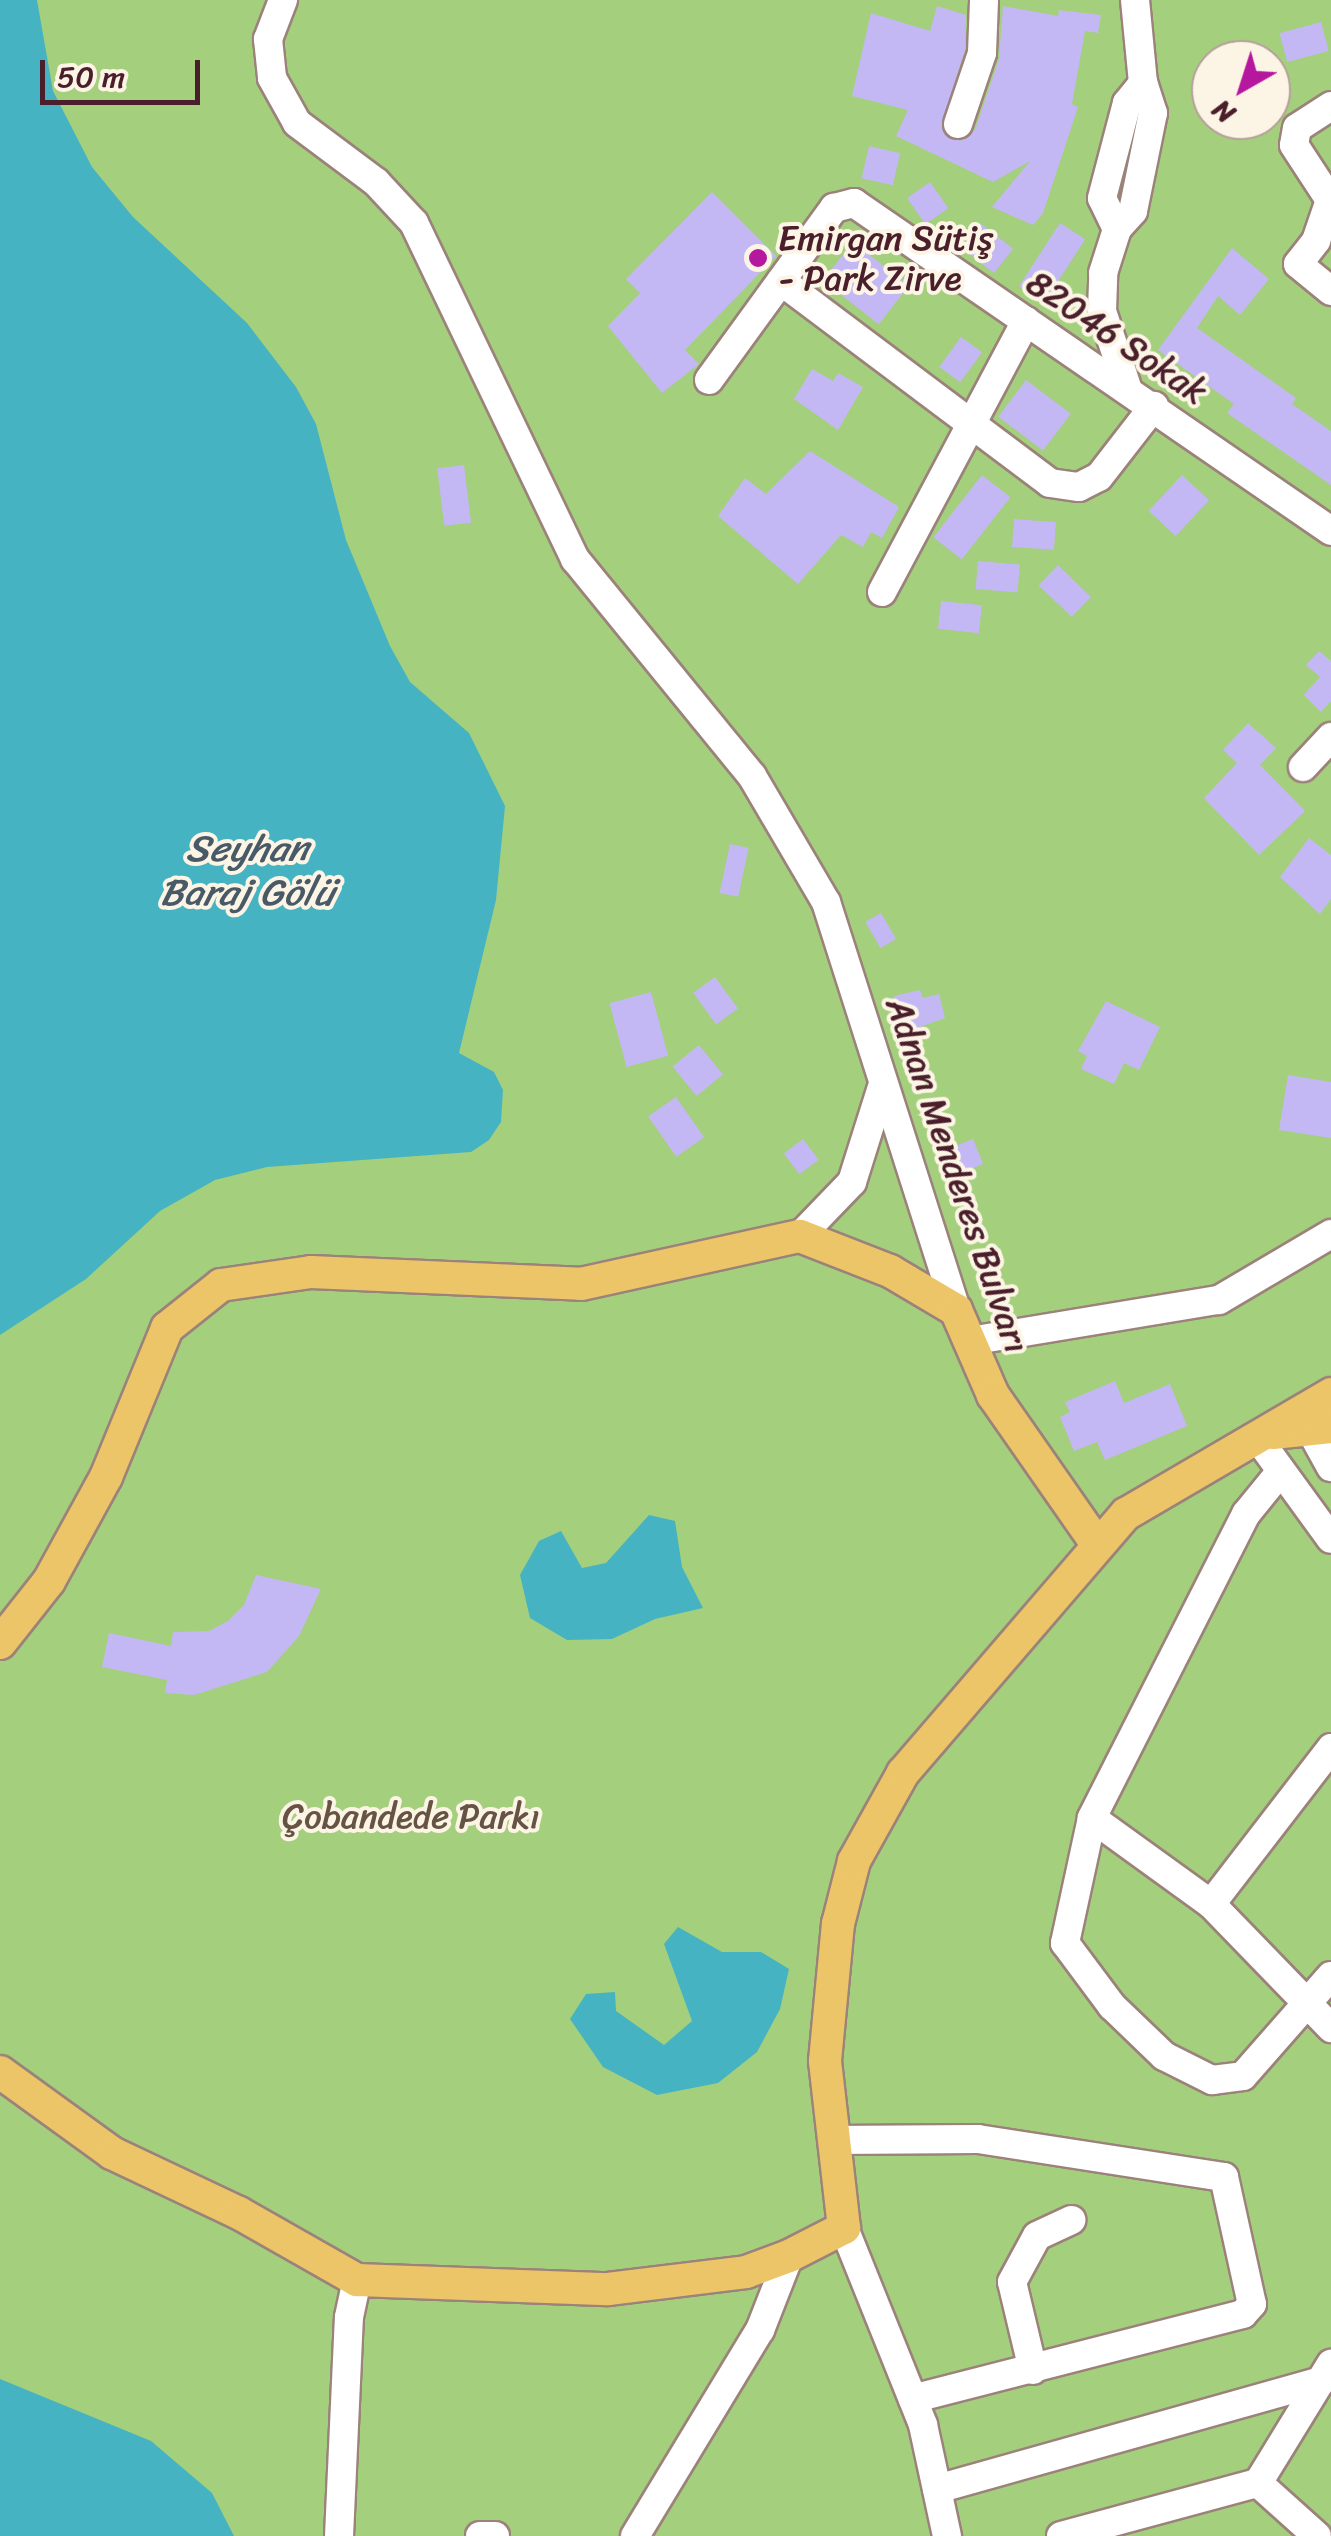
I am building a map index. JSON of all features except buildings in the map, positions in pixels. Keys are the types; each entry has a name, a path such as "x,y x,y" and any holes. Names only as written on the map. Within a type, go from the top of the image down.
{"main road":[{"path":"0,1643 49,1581 106,1478 168,1328 221,1285 311,1272 581,1284 800,1236 890,1270 956,1310"},
{"name":"Adnan Menderes Bulvarı","path":"956,1310 1026,1450 1096,1544"},
{"path":"0,2072 112,2153 238,2212 357,2280 608,2289 746,2272 789,2256 844,2228 824,2061 838,1924 854,1861 929,1737 1126,1514 1175,1482 1266,1436 1307,1403 1331,1394"},
{"path":"1266,1436 1322,1430"}],"street":[{"name":"Adnan Menderes Bulvarı","path":"283,0 268,38 272,78 298,124 376,182 414,223 574,559 772,806 826,902 956,1310"},
{"path":"958,124 982,53 984,0"},
{"path":"1127,386 1102,311 1103,273 1118,228 1102,198 1127,102 1144,83 1135,0"},
{"path":"1331,106 1297,128 1294,145 1330,200 1316,241 1298,264 1331,292"},
{"name":"82046 Sokak","path":"709,380 834,208 854,203 1127,386 1331,530"},
{"path":"781,281 1050,483 1079,487 1099,478 1154,406"},
{"path":"882,592 1026,321"},
{"path":"1302,767 1331,737"},
{"path":"800,1236 852,1182 882,1087"},
{"path":"970,1341 1220,1300 1331,1234"},
{"path":"1322,1430 1331,1466"},
{"path":"1266,1436 1282,1471 1331,1539"},
{"path":"1282,1471 1246,1514 1092,1818 1065,1943 1112,2006 1164,2056 1212,2080 1243,2076 1304,2000 1331,1976"},
{"path":"1211,1904 1331,1748"},
{"path":"1092,1818 1211,1904 1331,2028"},
{"path":"832,2140 978,2139 1224,2176 1252,2304 1243,2314 913,2399"},
{"path":"1032,2370 1012,2282 1037,2236 1072,2220"},
{"path":"844,2228 913,2399 947,2536"},
{"path":"635,2536 760,2330 789,2256"},
{"path":"339,2536 349,2317 357,2280"},
{"path":"936,2489 1328,2370"},
{"path":"1061,2536 1129,2525 1258,2483 1328,2370"},
{"path":"1258,2483 1318,2536"},
{"path":"480,2536 495,2536"}],"green space":[{"name":"Çobandede Parkı","path":"0,0 1331,0 1331,2536 0,2536"}],"water":[{"name":"Seyhan Baraj Gölü","path":"0,0 37,0 53,91 92,167 133,217 247,323 296,387 316,424 346,540 390,646 410,682 469,733 505,806 496,900 459,1053 494,1072 503,1090 501,1122 489,1140 471,1152 267,1167 215,1180 160,1211 86,1279 0,1335"},
{"path":"649,1515 675,1521 682,1567 703,1608 655,1619 612,1639 567,1640 530,1618 520,1575 539,1541 561,1531 582,1568 606,1563"},
{"path":"678,1927 722,1952 761,1952 789,1969 780,2009 757,2052 718,2083 657,2095 603,2067 570,2019 586,1994 615,1992 616,2011 664,2045 692,2021 664,1944"},
{"path":"0,2379 151,2441 212,2493 234,2536 0,2536"}],"place":[{"name":"Emirgan Sütiş - Park Zirve","path":"758,258"}]}
